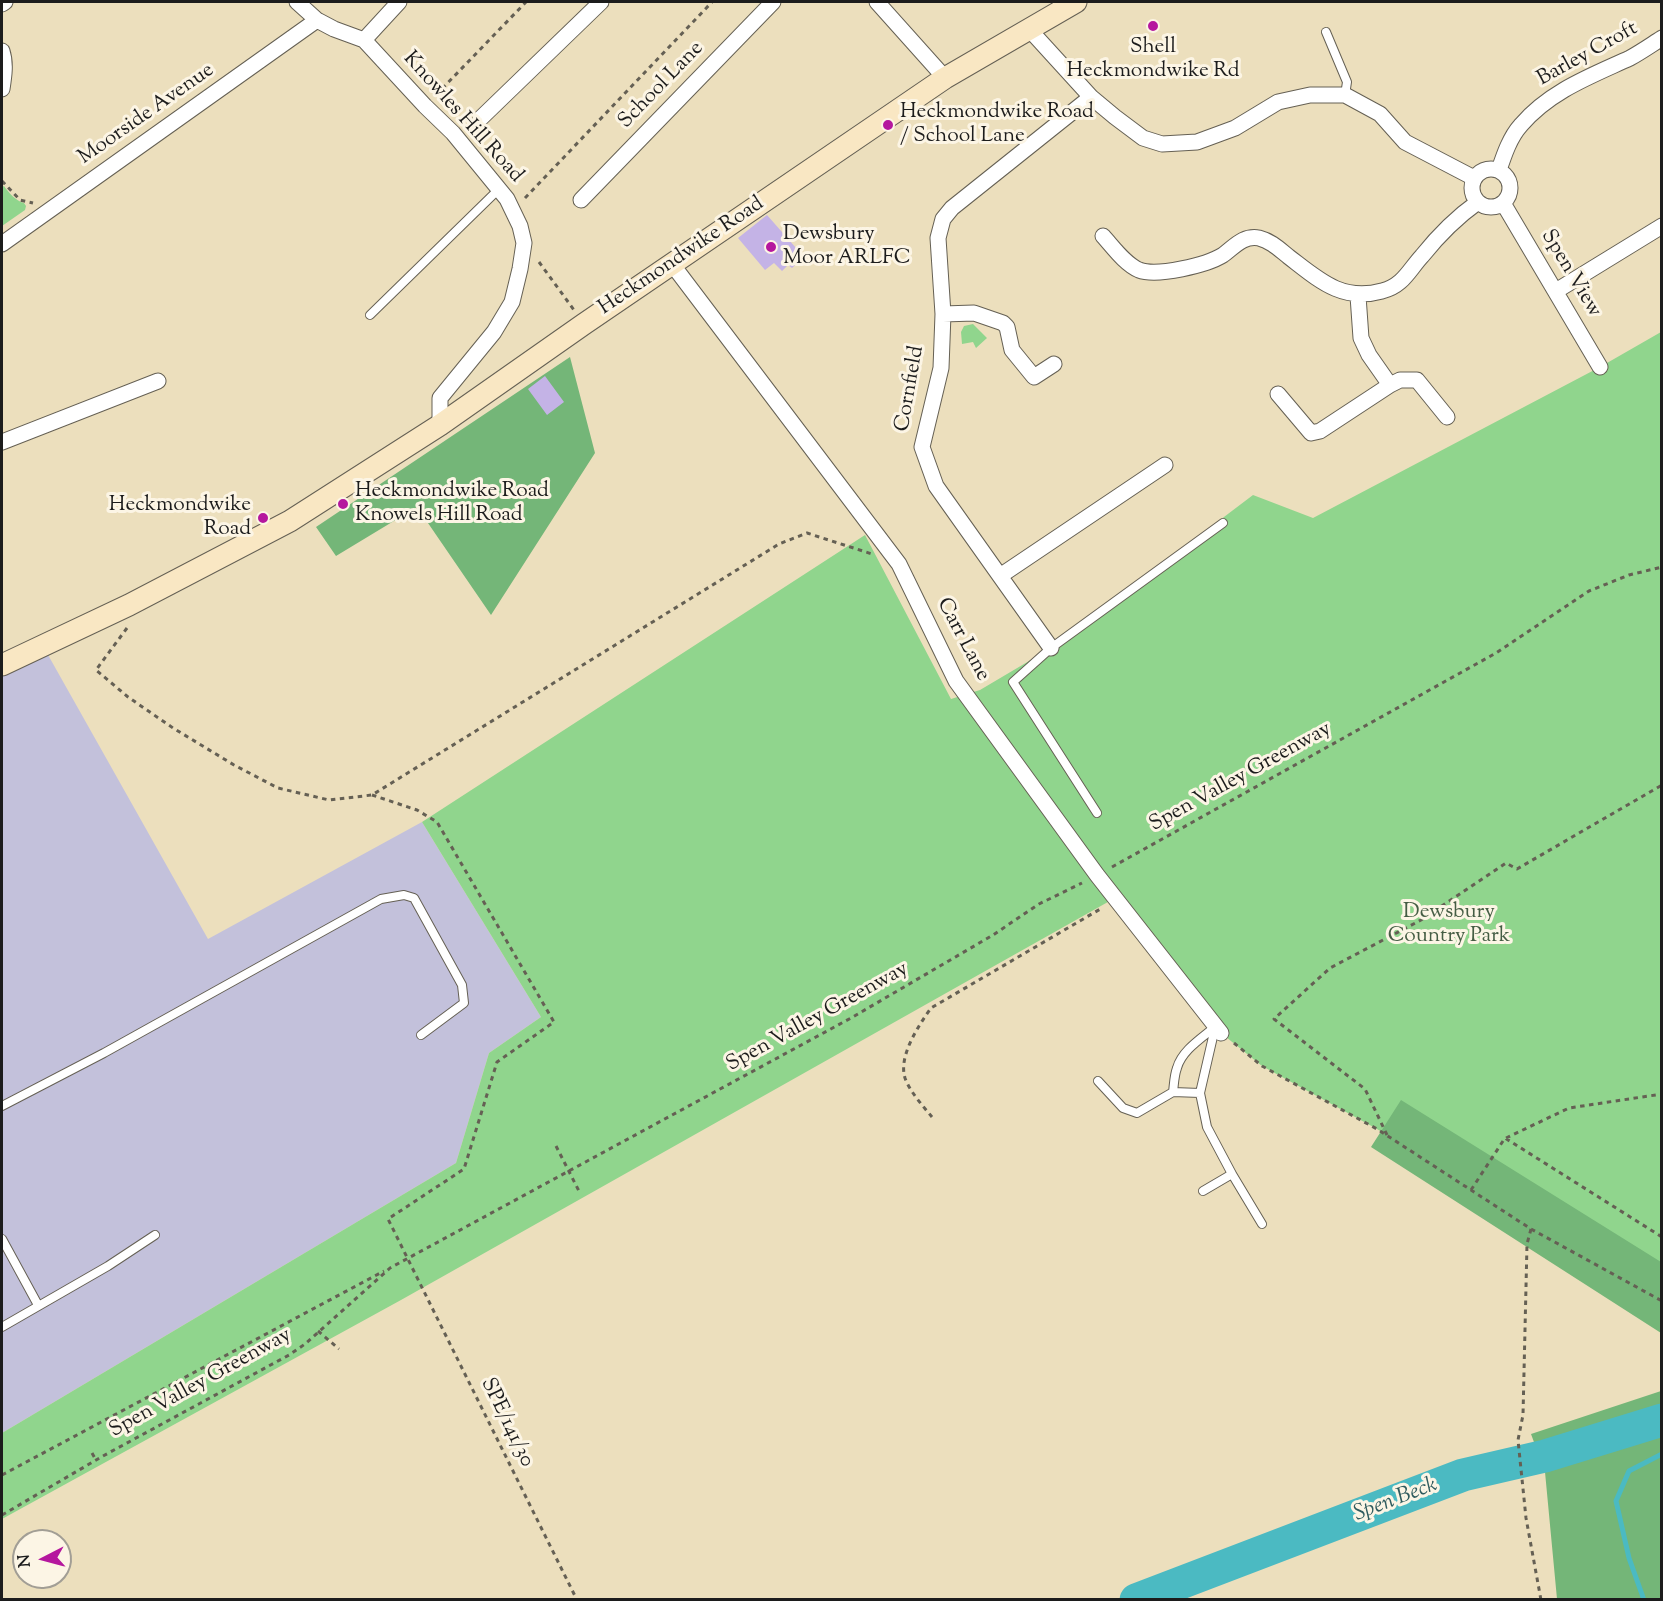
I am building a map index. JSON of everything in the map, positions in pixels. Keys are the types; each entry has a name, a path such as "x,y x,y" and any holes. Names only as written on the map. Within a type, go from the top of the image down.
{"main road":[{"name":"Heckmondwike Road","path":"2,665 129,605 290,521 440,425 945,78 1077,2"}],"street":[{"name":"Knowles Hill Road","path":"297,2 317,20 364,40 453,133 499,189 513,210 524,243 512,302 494,332 440,398 440,425"},
{"path":"364,40 399,2"},
{"path":"481,118 601,2"},
{"name":"School Lane","path":"581,200 773,2"},
{"path":"877,2 945,78"},
{"name":"Moorside Avenue","path":"2,244 317,20"},
{"path":"1029,29 1091,97 1143,138 1162,144 1197,142 1235,128 1278,102 1310,95 1345,94 1380,114 1405,142 1474,178"},
{"name":"Barley Croft","path":"1499,170 1505,152 1520,126 1545,101 1585,77 1632,57 1662,38"},
{"path":"2,51 4,76 2,89"},
{"name":"Cornfield","path":"1051,648 936,486 922,447 941,368 943,314 938,238 943,219 952,208 1091,97"},
{"path":"1482,170 1499,170 1504,174 1510,186 1507,198 1503,203 1490,207 1478,202 1472,191 1474,178 1482,170"},
{"path":"1103,236 1130,265 1140,271 1154,273 1211,261 1243,240 1256,238 1272,243 1318,279 1339,292 1358,296 1384,291 1402,282 1421,256 1461,215 1478,202"},
{"name":"Spen View","path":"1503,203 1600,367"},
{"path":"1556,291 1662,226"},
{"name":"Carr Lane","path":"672,264 899,564 956,681 1097,875 1218,1029"},
{"path":"1358,296 1361,338 1369,355 1390,385"},
{"path":"943,314 974,313 1003,323 1007,327 1012,350 1034,376 1054,364"},
{"path":"1278,394 1311,433 1320,431 1400,380 1417,380 1447,417"},
{"path":"2,442 158,381"},
{"path":"1000,576 1165,465"}],"lane":[{"path":"1326,32 1347,82 1345,94"},
{"path":"370,315 499,189"},
{"path":"1097,813 1013,682 1051,648 1223,523"},
{"path":"2,1106 104,1053 381,899 404,895 414,898 462,986 464,1003 421,1035"},
{"path":"1173,1092 1177,1068 1182,1058 1192,1046 1218,1029"},
{"path":"1218,1029 1200,1093 1207,1127 1262,1224"},
{"path":"1098,1081 1123,1108 1137,1113 1173,1092 1200,1093"},
{"path":"1203,1191 1232,1174"},
{"path":"2,1327 108,1266 155,1235"},
{"path":"2,1239 38,1305"}],"path":[{"path":"425,106 526,2"},
{"path":"513,210 712,2"},
{"path":"2,181 20,200 32,202 42,215"},
{"path":"524,243 584,324"},
{"path":"129,605 135,618 96,670 128,697 224,759 278,788 329,800 372,795 779,544 807,533 899,564"},
{"name":"Spen Valley Greenway","path":"2,1515 96,1460 289,1355 390,1268 851,1018 993,934 1039,904 1097,875 1496,653 1589,591 1629,575 1662,567"},
{"path":"1387,1135 1365,1089 1274,1019 1330,968 1421,920 1506,863 1517,869 1662,785"},
{"name":"SPE/141/30","path":"372,795 417,810 437,822 554,1022 497,1062 464,1169 388,1219 577,1599"},
{"path":"932,1117 905,1077 906,1055 917,1028 930,1008 1117,900"},
{"path":"1218,1029 1262,1066 1387,1135 1532,1228 1662,1300"},
{"path":"1471,1190 1505,1138 1569,1108 1662,1094"},
{"path":"1505,1138 1662,1237"},
{"path":"556,1146 580,1193"},
{"path":"1532,1228 1527,1244 1522,1415 1518,1440 1526,1518 1541,1599"},
{"path":"2,1475 390,1268"},
{"path":"318,1331 339,1349"},
{"path":"92,1453 96,1460"}],"shaded area":[{"path":"43,646 208,939 422,822 541,1017 489,1053 456,1163 2,1433 2,665"}],"green space":[{"path":"4,186 26,206 25,210 2,226 2,187"},
{"path":"973,324 987,338 976,348 973,342 962,344 961,332 964,326"},
{"name":"Dewsbury Country Park","path":"1661,332 1661,1301 1512,1216 1377,1129 1262,1066 1221,1033 1115,898 401,1300 2,1519 2,1433 456,1163 489,1053 541,1017 422,822 865,535 951,699 980,690 1051,648 1253,495 1313,518 1600,367"},
{"path":"570,357 595,453 491,615 417,507 336,556 316,527"},
{"path":"1401,1100 1661,1262 1661,1333 1371,1147"},
{"path":"1661,1391 1661,1599 1557,1599 1545,1472 1531,1434"}],"building":[{"name":"Dewsbury Moor ARLFC","path":"767,215 804,257 792,268 788,265 782,271 774,263 765,270 738,238"},
{"path":"545,376 564,402 547,415 528,389"}],"waterway":[{"name":"Spen Beck","path":"1136,1600 1463,1475 1545,1456 1662,1420"},
{"path":"1644,1600 1629,1558 1616,1501 1629,1471 1662,1454"}],"place":[{"name":"Shell Heckmondwike Rd","path":"1153,26"},
{"name":"Heckmondwike Road / School Lane","path":"888,125"},
{"name":"Dewsbury Moor ARLFC","path":"771,247"},
{"name":"Heckmondwike Road Knowels Hill Road","path":"343,504"},
{"name":"Heckmondwike Road","path":"263,518"}]}
